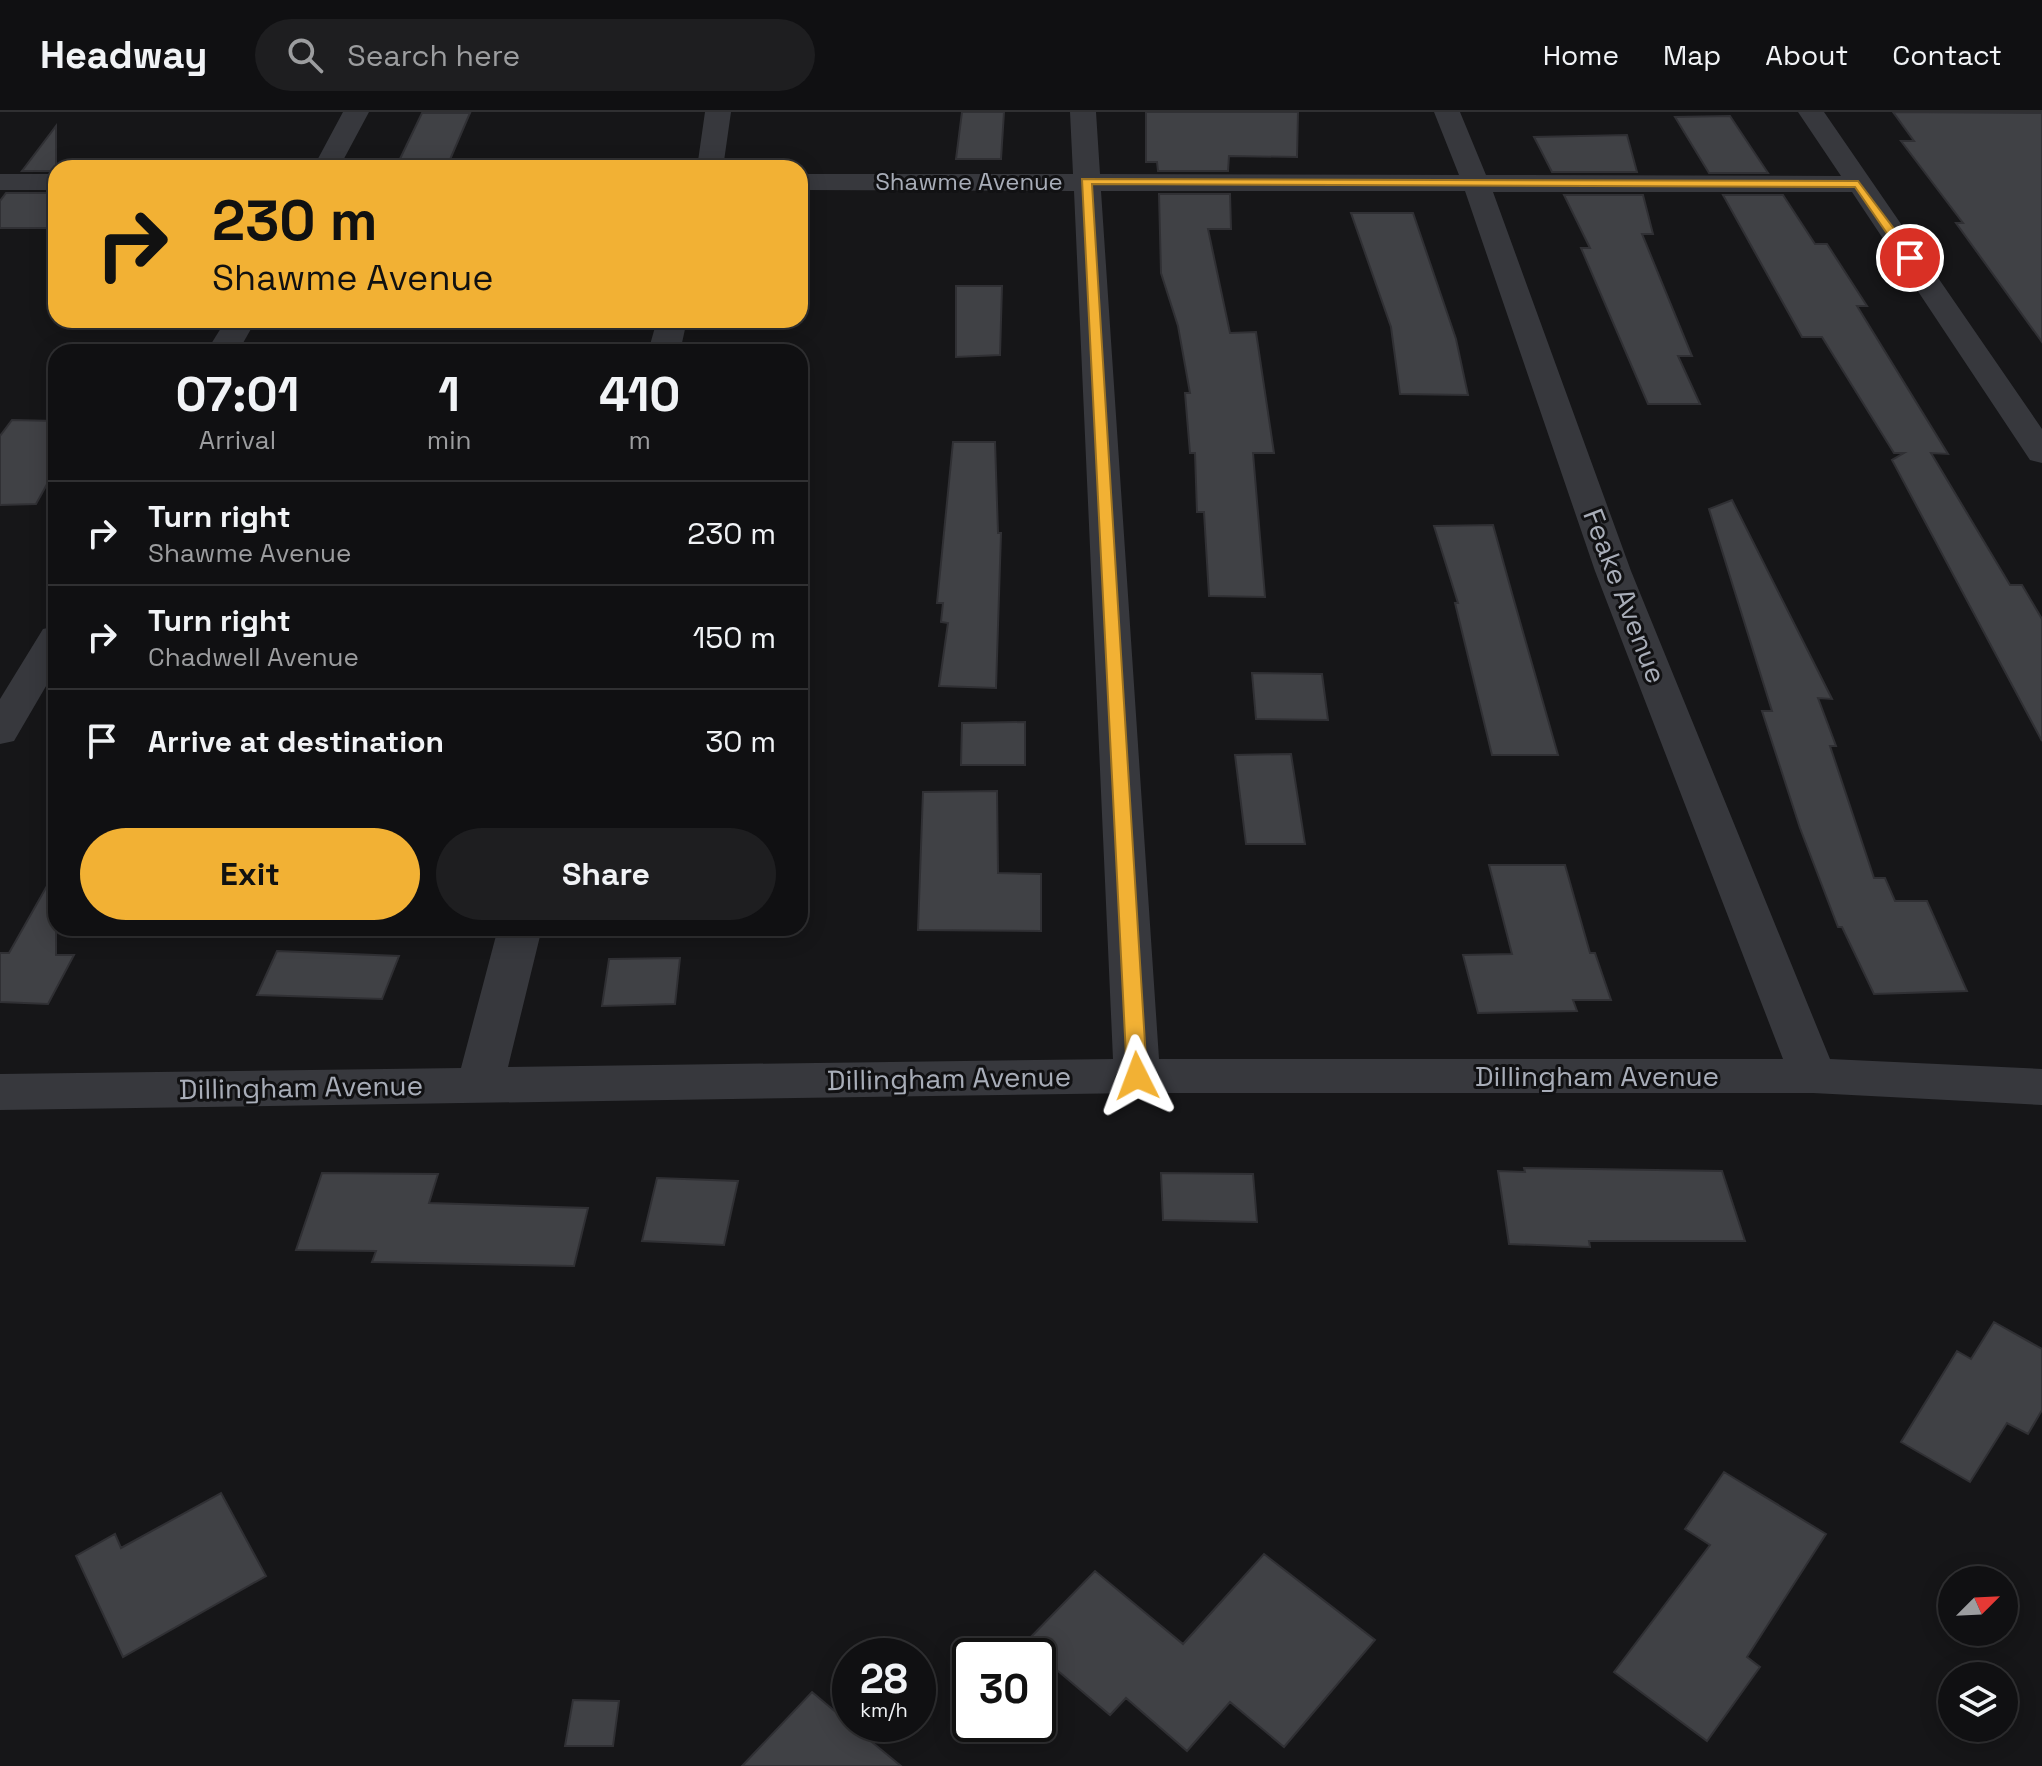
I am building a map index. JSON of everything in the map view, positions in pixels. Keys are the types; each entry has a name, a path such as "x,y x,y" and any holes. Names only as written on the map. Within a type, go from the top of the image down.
{"street":[{"path":"330,160 356,112"},
{"path":"711,160 718,112"},
{"path":"1083,112 1137,1076"},
{"name":"Feake Avenue","path":"1447,112 1476,183 1613,571 1813,1076"},
{"path":"1811,112 2042,453"},
{"path":"0,182 48,182"},
{"name":"Shawme Avenue","path":"808,182 1858,184"},
{"path":"0,732 48,651"},
{"path":"480,1084 518,936"},
{"name":"Dillingham Avenue","path":"0,1092 1137,1076 1813,1076 2042,1087"}],"building":[{"path":"962,112 1004,112 1001,159 956,159"},
{"path":"1146,112 1298,112 1297,157 1229,156 1228,171 1158,171 1157,162 1146,162"},
{"path":"1893,112 2042,113 2042,342 1956,223 1963,223 1901,141 1914,141"},
{"path":"422,113 470,113 450,160 399,160"},
{"path":"1730,116 1768,173 1709,173 1675,117"},
{"path":"56,126 56,160 48,160 48,171 22,171"},
{"path":"1627,135 1637,172 1552,172 1534,137"},
{"path":"6,193 48,193 48,228 0,228 0,201"},
{"path":"1159,194 1230,194 1231,229 1208,229 1230,333 1256,332 1274,453 1253,453 1265,597 1209,596 1204,512 1197,512 1195,453 1190,453 1185,393 1190,393 1178,326 1161,273"},
{"path":"1564,195 1643,195 1653,234 1642,234 1692,356 1678,356 1700,404 1648,404 1581,248 1590,248"},
{"path":"1723,195 1783,195 1815,244 1827,244 1867,306 1857,306 1948,454 1931,453 2010,585 2022,585 2042,619 2042,741 1892,460 1904,453 1894,453 1822,337 1802,337"},
{"path":"1351,213 1413,213 1456,339 1468,395 1400,394 1391,327"},
{"path":"956,286 1002,286 1000,355 956,357"},
{"path":"12,420 48,421 48,482 36,504 0,505 0,436"},
{"path":"953,442 995,442 998,533 1001,533 996,688 939,686 948,623 941,622 943,603 937,603"},
{"path":"1732,500 1832,699 1818,698 1836,746 1830,746 1874,878 1885,878 1895,901 1927,901 1967,991 1874,994 1842,927 1838,927 1800,828 1762,711 1772,711 1709,509"},
{"path":"1493,525 1558,755 1492,755 1455,603 1458,603 1434,526"},
{"path":"1252,673 1322,674 1328,720 1256,719"},
{"path":"1025,722 1025,765 961,765 962,723"},
{"path":"1291,754 1305,844 1246,844 1235,755"},
{"path":"997,791 998,873 1041,874 1041,931 918,930 923,792"},
{"path":"1489,865 1565,865 1590,953 1595,953 1611,1000 1573,1000 1577,1011 1478,1013 1463,955 1512,954"},
{"path":"48,884 48,936 56,936 56,955 74,955 48,1004 0,1002 0,953 9,953"},
{"path":"277,951 399,956 382,999 257,995"},
{"path":"680,958 675,1004 602,1006 609,959"},
{"path":"1524,1168 1722,1171 1745,1241 1589,1241 1590,1247 1509,1244 1498,1171 1525,1172"},
{"path":"322,1173 438,1174 429,1203 588,1208 574,1266 372,1262 376,1251 296,1250"},
{"path":"1161,1173 1253,1174 1257,1222 1163,1220"},
{"path":"657,1178 738,1181 724,1245 642,1241"},
{"path":"1994,1322 2042,1349 2042,1410 2028,1434 2007,1423 1970,1482 1901,1442 1957,1351 1971,1359"},
{"path":"1724,1472 1826,1534 1747,1657 1760,1667 1707,1741 1614,1672 1710,1545 1685,1529"},
{"path":"221,1493 266,1576 123,1657 76,1556 115,1534 121,1548"},
{"path":"1264,1554 1375,1640 1284,1747 1230,1702 1187,1751 1126,1698 1110,1715 1056,1669 1056,1638 1030,1638 1095,1571 1183,1644"},
{"path":"812,1692 832,1709 832,1742 872,1742 901,1766 742,1766"},
{"path":"573,1700 619,1701 613,1746 565,1746"}],"route":[{"path":"1137,1076 1086,181 1858,184 1910,258"}]}
